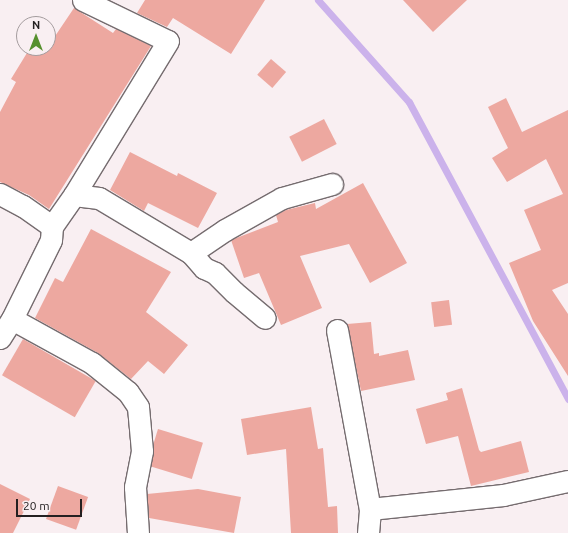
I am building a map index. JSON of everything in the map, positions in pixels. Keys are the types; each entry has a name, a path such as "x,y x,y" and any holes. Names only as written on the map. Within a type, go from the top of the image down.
{"street":[{"path":"0,338 12,319 51,240 52,226 74,195 168,41 84,0"},
{"path":"191,253 225,230 282,198 332,184"},
{"path":"0,194 23,206 52,226"},
{"path":"74,195 99,198 191,253 204,268 215,273 265,318"},
{"path":"12,319 92,362 128,392 138,407 142,451 135,487 138,533"},
{"path":"337,330 370,509 368,533"},
{"path":"370,509 503,495 568,481"}],"building":[{"path":"145,0 265,0 231,54 173,18 167,27 137,13"},
{"path":"403,0 467,0 433,32"},
{"path":"74,8 113,33 116,29 151,46 49,209 29,195 0,182 0,112 16,82 11,79 25,56 56,56 56,35"},
{"path":"271,59 286,72 272,88 257,75"},
{"path":"506,98 522,132 568,110 568,283 552,290 568,314 568,376 533,321 509,263 541,250 524,210 563,194 546,159 507,182 492,158 508,148 488,107"},
{"path":"324,119 337,144 302,162 289,137"},
{"path":"130,152 177,176 178,173 217,193 198,228 148,203 144,211 110,190"},
{"path":"363,183 407,263 370,283 349,244 300,256 322,308 281,325 259,273 244,278 231,240 278,222 276,215 286,210 315,203 316,209"},
{"path":"91,229 171,272 146,312 188,345 164,374 148,361 131,379 98,353 35,318 55,278 63,282"},
{"path":"449,300 452,325 434,327 431,302"},
{"path":"371,322 374,354 379,353 379,356 408,350 415,380 361,391 347,324"},
{"path":"23,339 96,381 75,417 2,375"},
{"path":"462,388 479,450 481,452 521,441 529,472 471,486 458,436 426,444 416,409 448,400 446,393"},
{"path":"311,407 318,449 323,448 328,507 337,506 338,533 291,533 286,449 247,455 241,419"},
{"path":"158,429 203,443 192,479 147,465"},
{"path":"0,484 30,499 13,533 0,533"},
{"path":"58,486 88,497 76,530 46,519"},
{"path":"198,489 241,497 234,533 149,518 147,494"}],"waterway":[{"path":"318,0 409,102 568,399"}]}
